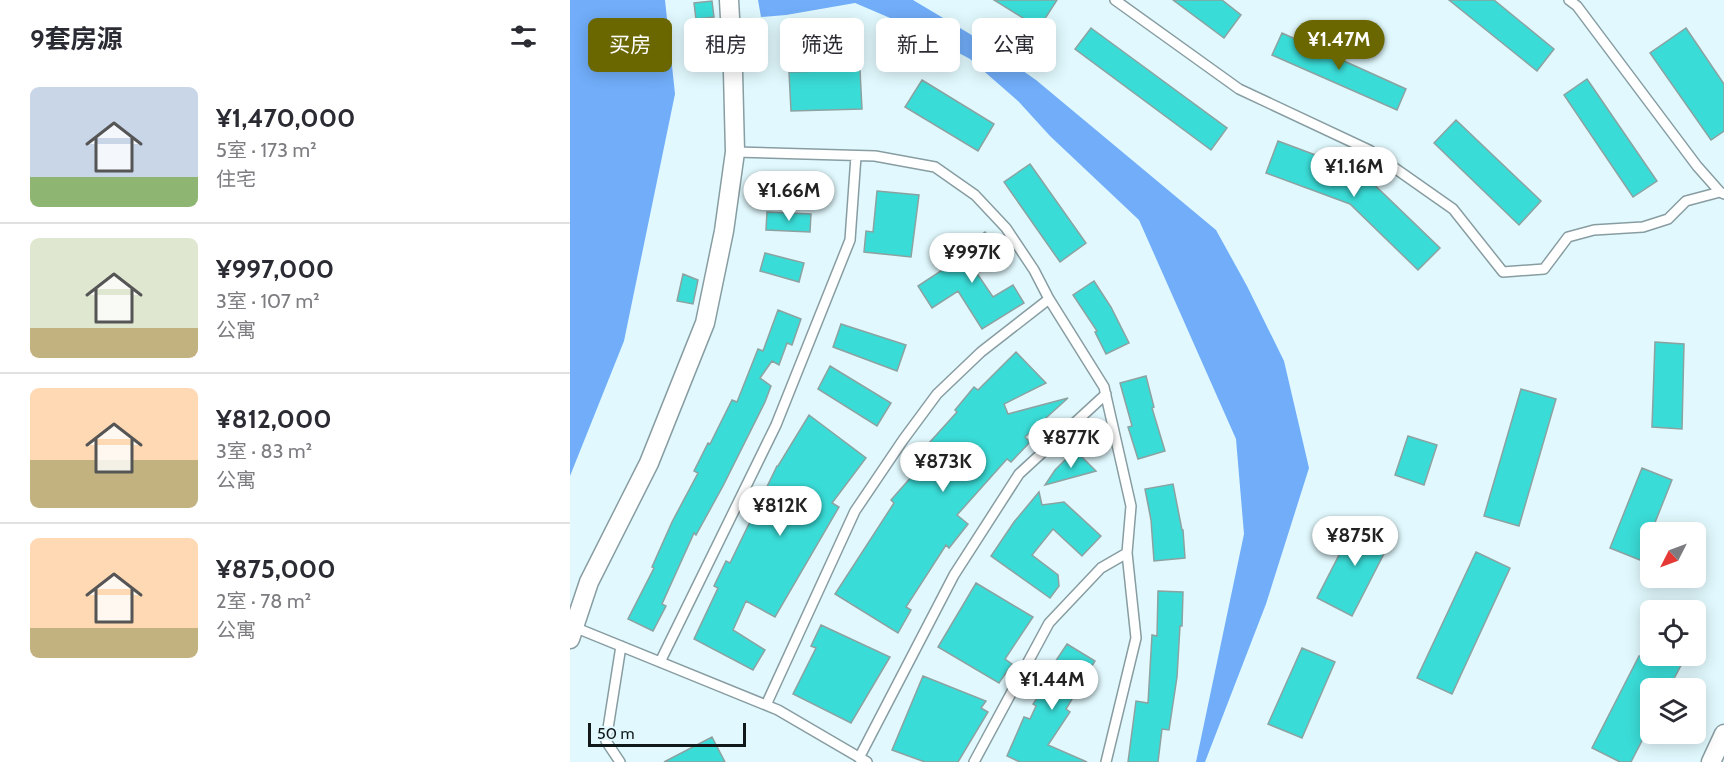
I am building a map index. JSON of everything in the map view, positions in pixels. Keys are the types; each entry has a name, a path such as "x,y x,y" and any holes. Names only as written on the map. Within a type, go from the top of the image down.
{"street":[{"path":"572,633 589,582 649,463 705,323 724,231 735,152 729,0"},
{"path":"1711,762 1724,734"}],"lane":[{"path":"1115,0 1239,89 1369,150 1453,209 1503,272 1544,269 1568,237 1594,230 1643,227 1668,219 1686,201 1722,193"},
{"path":"1569,0 1577,6 1697,166 1722,193"},
{"path":"735,152 875,156 935,167 975,195 1006,228 1034,270 1049,299 1104,387 1131,506 1127,553 1136,638 1106,762"},
{"path":"660,662 776,425 850,240 856,156"},
{"path":"766,705 855,511 903,440 936,394 981,352 1049,299"},
{"path":"572,633 621,646 778,710 863,760 954,575 1019,474 1106,394"},
{"path":"974,762 1049,624 1101,568 1127,553"},
{"path":"620,762 606,741 621,646"}],"water":[{"path":"570,0 665,0 667,18 588,18 588,72 672,72 672,66 675,94 624,341 570,476"},
{"path":"758,0 913,0 943,18 890,18 855,3 761,17"},
{"path":"960,28 972,35 972,61 960,54"},
{"path":"985,72 1025,72 1216,230 1284,361 1309,468 1266,604 1205,762 1196,762 1244,534 1236,439 1139,220 1050,136 1019,102"}],"building":[{"path":"994,0 1057,0 1045,18 1023,18"},
{"path":"1173,0 1222,0 1241,15 1224,38"},
{"path":"1449,0 1494,0 1554,49 1537,71"},
{"path":"712,1 714,17 696,18 694,3"},
{"path":"1091,28 1227,128 1211,150 1075,49"},
{"path":"1686,28 1724,84 1724,131 1711,140 1650,53"},
{"path":"1282,33 1406,89 1397,110 1272,55"},
{"path":"789,72 860,72 862,109 791,111"},
{"path":"1587,79 1657,181 1633,197 1564,95"},
{"path":"922,80 994,124 978,151 905,107"},
{"path":"1456,120 1541,201 1519,225 1434,143"},
{"path":"1278,141 1361,172 1440,248 1418,270 1350,204 1266,173"},
{"path":"1030,164 1086,243 1060,262 1004,182"},
{"path":"877,191 919,195 911,257 864,252 866,231 873,232"},
{"path":"767,212 811,214 810,232 766,230"},
{"path":"985,232 1001,254 976,272 993,297 1013,285 1024,303 982,329 958,291 932,308 918,286 953,263 945,262"},
{"path":"765,253 804,263 799,282 760,271"},
{"path":"683,274 698,280 693,304 677,301"},
{"path":"1094,281 1111,307 1129,343 1106,354 1095,332 1097,331 1073,295"},
{"path":"778,310 801,319 792,345 787,343 779,365 772,361 760,378 771,386 765,402 723,486 696,535 694,533 662,604 666,606 653,631 628,619 654,568 652,567 672,522 698,473 694,471 732,400 737,402 758,349 763,351"},
{"path":"841,324 906,345 897,371 833,347"},
{"path":"1655,342 1684,344 1682,429 1652,427"},
{"path":"1016,352 1046,383 1004,404 1008,414 1068,398 1025,437 1030,442 1011,462 1007,459 957,515 968,524 949,548 946,545 906,607 911,610 898,633 835,594 894,503 891,500 927,459 920,453 957,412 955,410 974,387 978,390"},
{"path":"830,366 891,403 877,426 818,389"},
{"path":"1146,376 1154,407 1152,408 1165,451 1138,459 1128,427 1132,426 1120,383"},
{"path":"1521,389 1556,399 1519,526 1484,516"},
{"path":"809,415 866,458 832,503 839,507 775,617 746,601 733,630 765,650 753,670 694,639 718,588 714,586 726,561 730,563 777,466"},
{"path":"1408,436 1437,445 1424,485 1395,475"},
{"path":"1075,450 1096,471 1045,485 1055,470"},
{"path":"1642,468 1672,480 1655,522 1640,522 1640,560 1610,548"},
{"path":"1173,484 1183,530 1185,558 1154,561 1151,520 1145,489"},
{"path":"1039,492 1042,505 1064,502 1101,536 1082,556 1053,529 1032,555 1058,575 1059,586 1050,598 991,556 1014,522"},
{"path":"1358,518 1393,536 1352,616 1317,598"},
{"path":"1476,552 1510,568 1452,694 1417,678"},
{"path":"976,583 1033,617 1005,659 1012,664 999,683 938,647"},
{"path":"1158,591 1183,592 1177,677 1169,730 1162,729 1158,762 1128,762 1136,701 1148,703 1152,635 1157,636"},
{"path":"821,625 890,657 851,723 793,694 816,648 811,646"},
{"path":"1067,644 1095,661 1066,709 1070,712 1048,745 1087,762 1020,762 1007,756 1024,717 1030,719 1036,706 1033,704 1056,671 1051,668"},
{"path":"1302,648 1335,662 1302,738 1268,724"},
{"path":"1639,656 1640,666 1681,666 1674,678 1640,678 1640,744 1631,762 1620,762 1592,748"},
{"path":"923,676 986,701 981,708 988,712 958,762 925,762 892,750"},
{"path":"712,737 725,762 664,762"}]}
